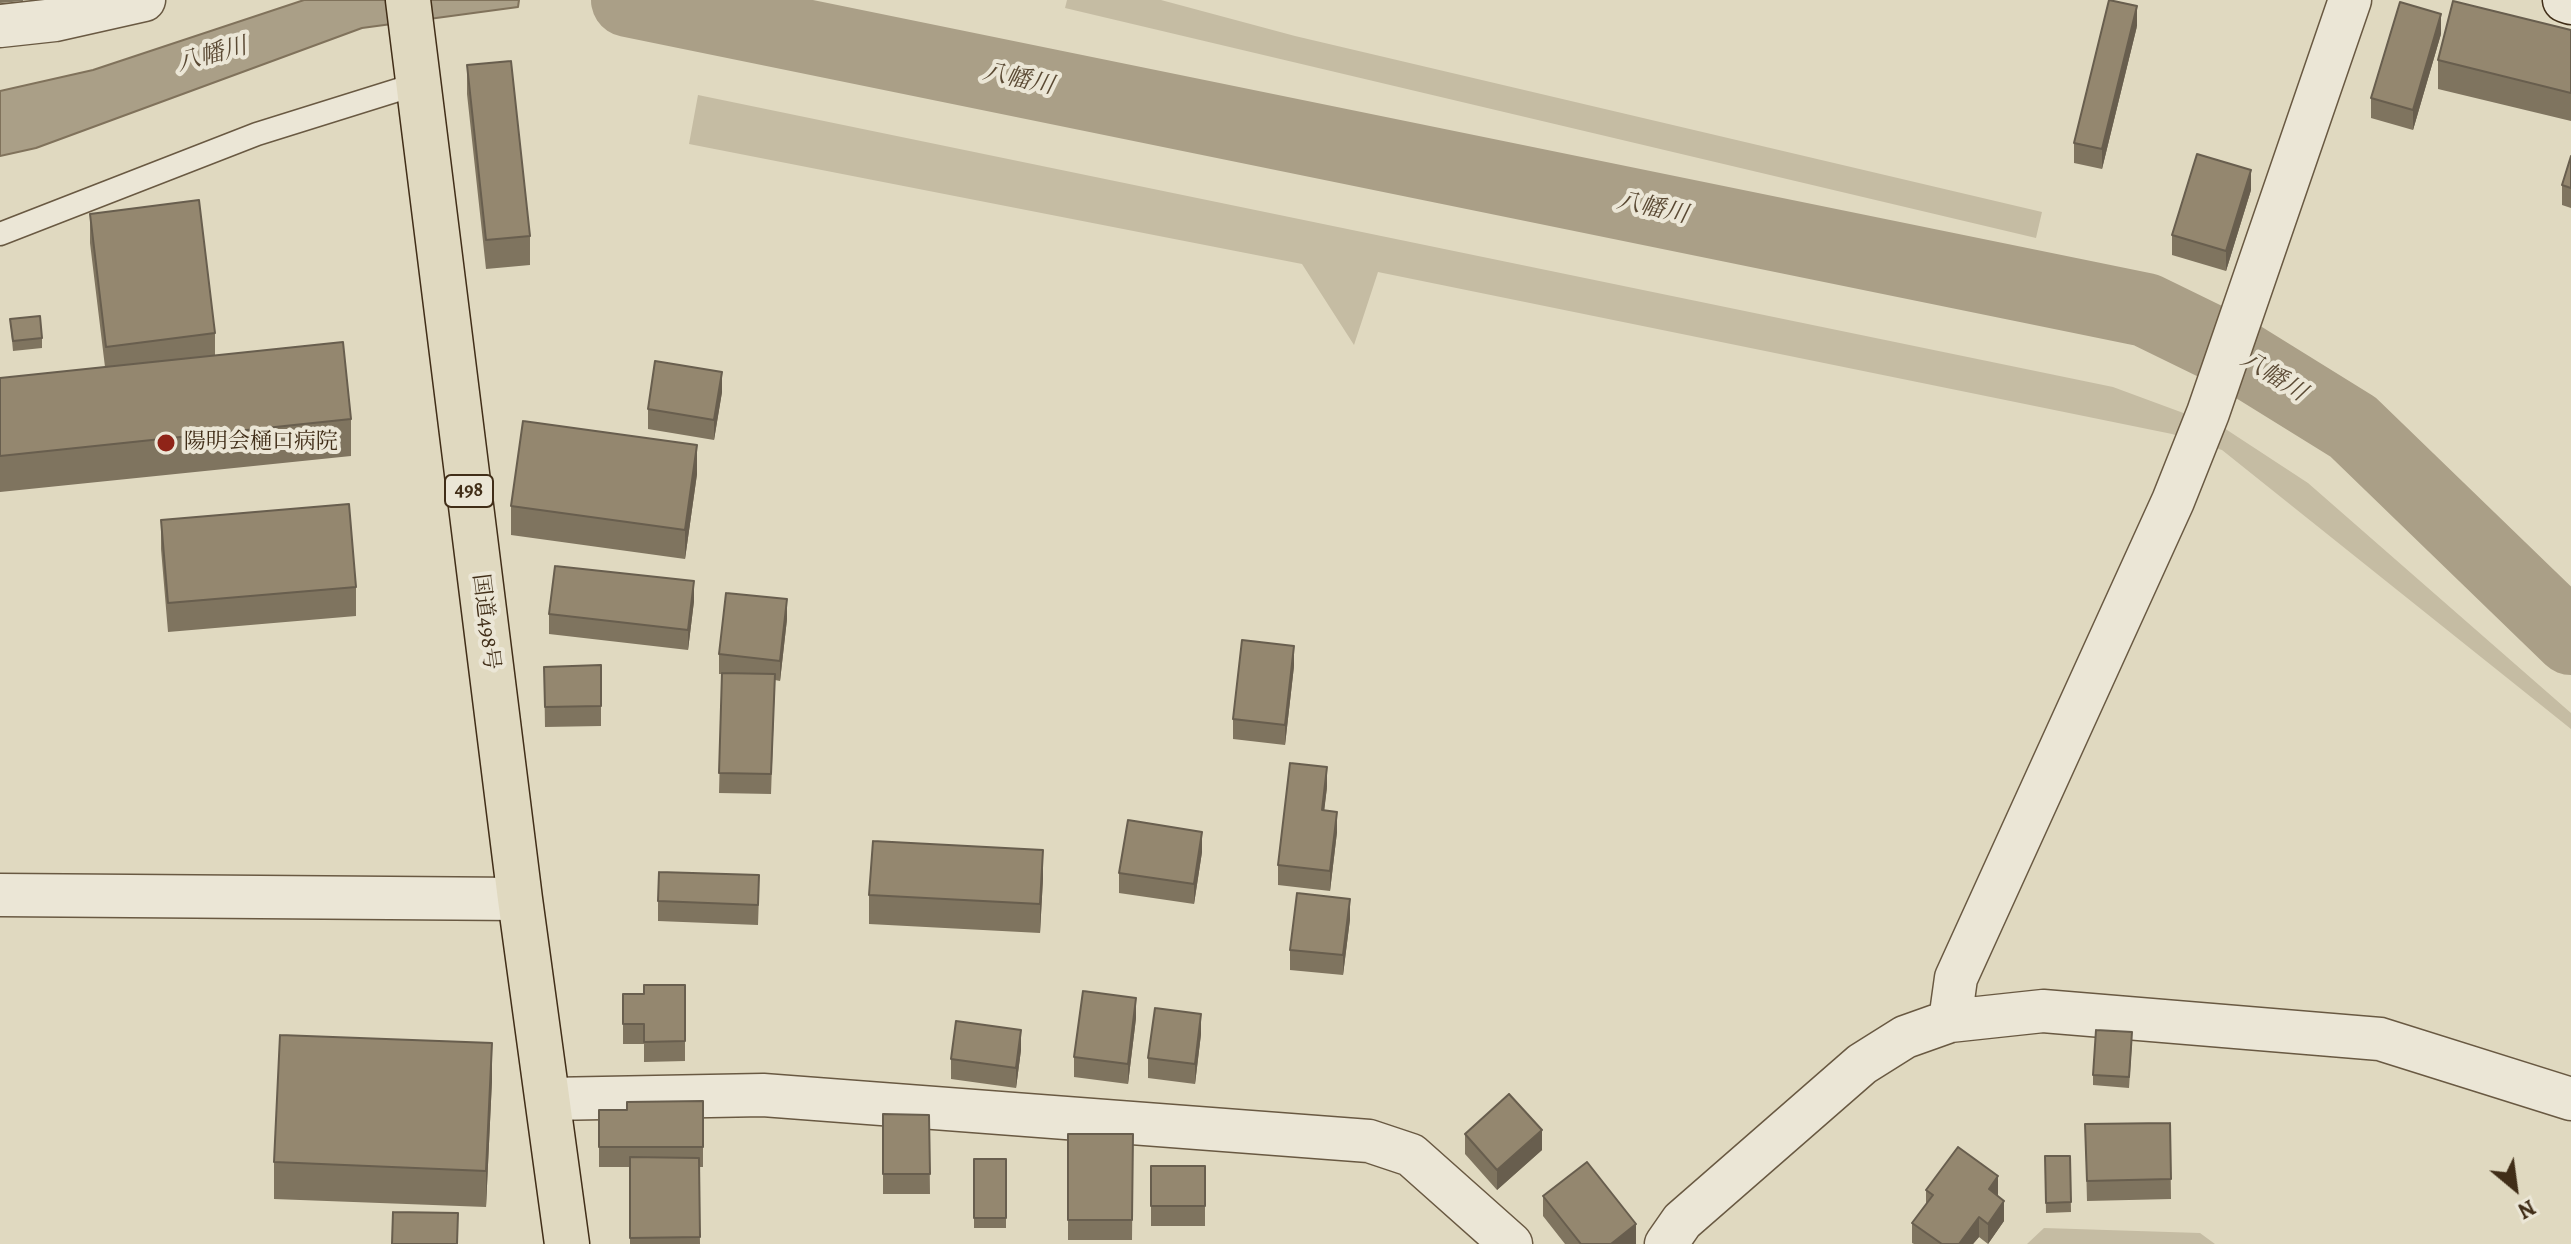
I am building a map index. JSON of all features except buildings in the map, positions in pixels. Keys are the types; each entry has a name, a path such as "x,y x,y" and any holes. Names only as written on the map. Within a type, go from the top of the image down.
{"highway":[{"name":"国道498号","path":"408,0 520,899 567,1244"}],"main road":[{"path":"2565,0 2571,2"}],"street":[{"path":"0,26 55,20 144,0"},
{"path":"1950,1021 1956,978 2173,501 2208,413 2243,302 2350,0"},
{"path":"0,895 520,899"},
{"path":"1666,1244 1682,1221 1862,1064 1905,1037 1950,1021 2043,1011 2380,1039 2571,1099"},
{"path":"549,1099 763,1095 1369,1141 1411,1155 1511,1244"}],"lane":[{"path":"0,234 257,134 417,84"}],"shaded area":[{"path":"1067,0 1161,0 1295,36 2042,212 2036,238 1065,8"},
{"path":"698,95 2113,387 2224,428 2308,483 2571,713 2571,729 2222,450 2172,434 1378,272 1354,345 1302,264 689,144"},
{"path":"2044,1228 2200,1233 2215,1244 2027,1244"}],"water":[{"path":"304,0 519,0 518,7 362,28 36,148 0,156 0,91 93,70"}],"waterway":[{"name":"八幡川","path":"628,0 2146,310 2232,352 2353,427 2571,638"}],"place":[{"name":"陽明会樋口病院","path":"166,443"}]}
